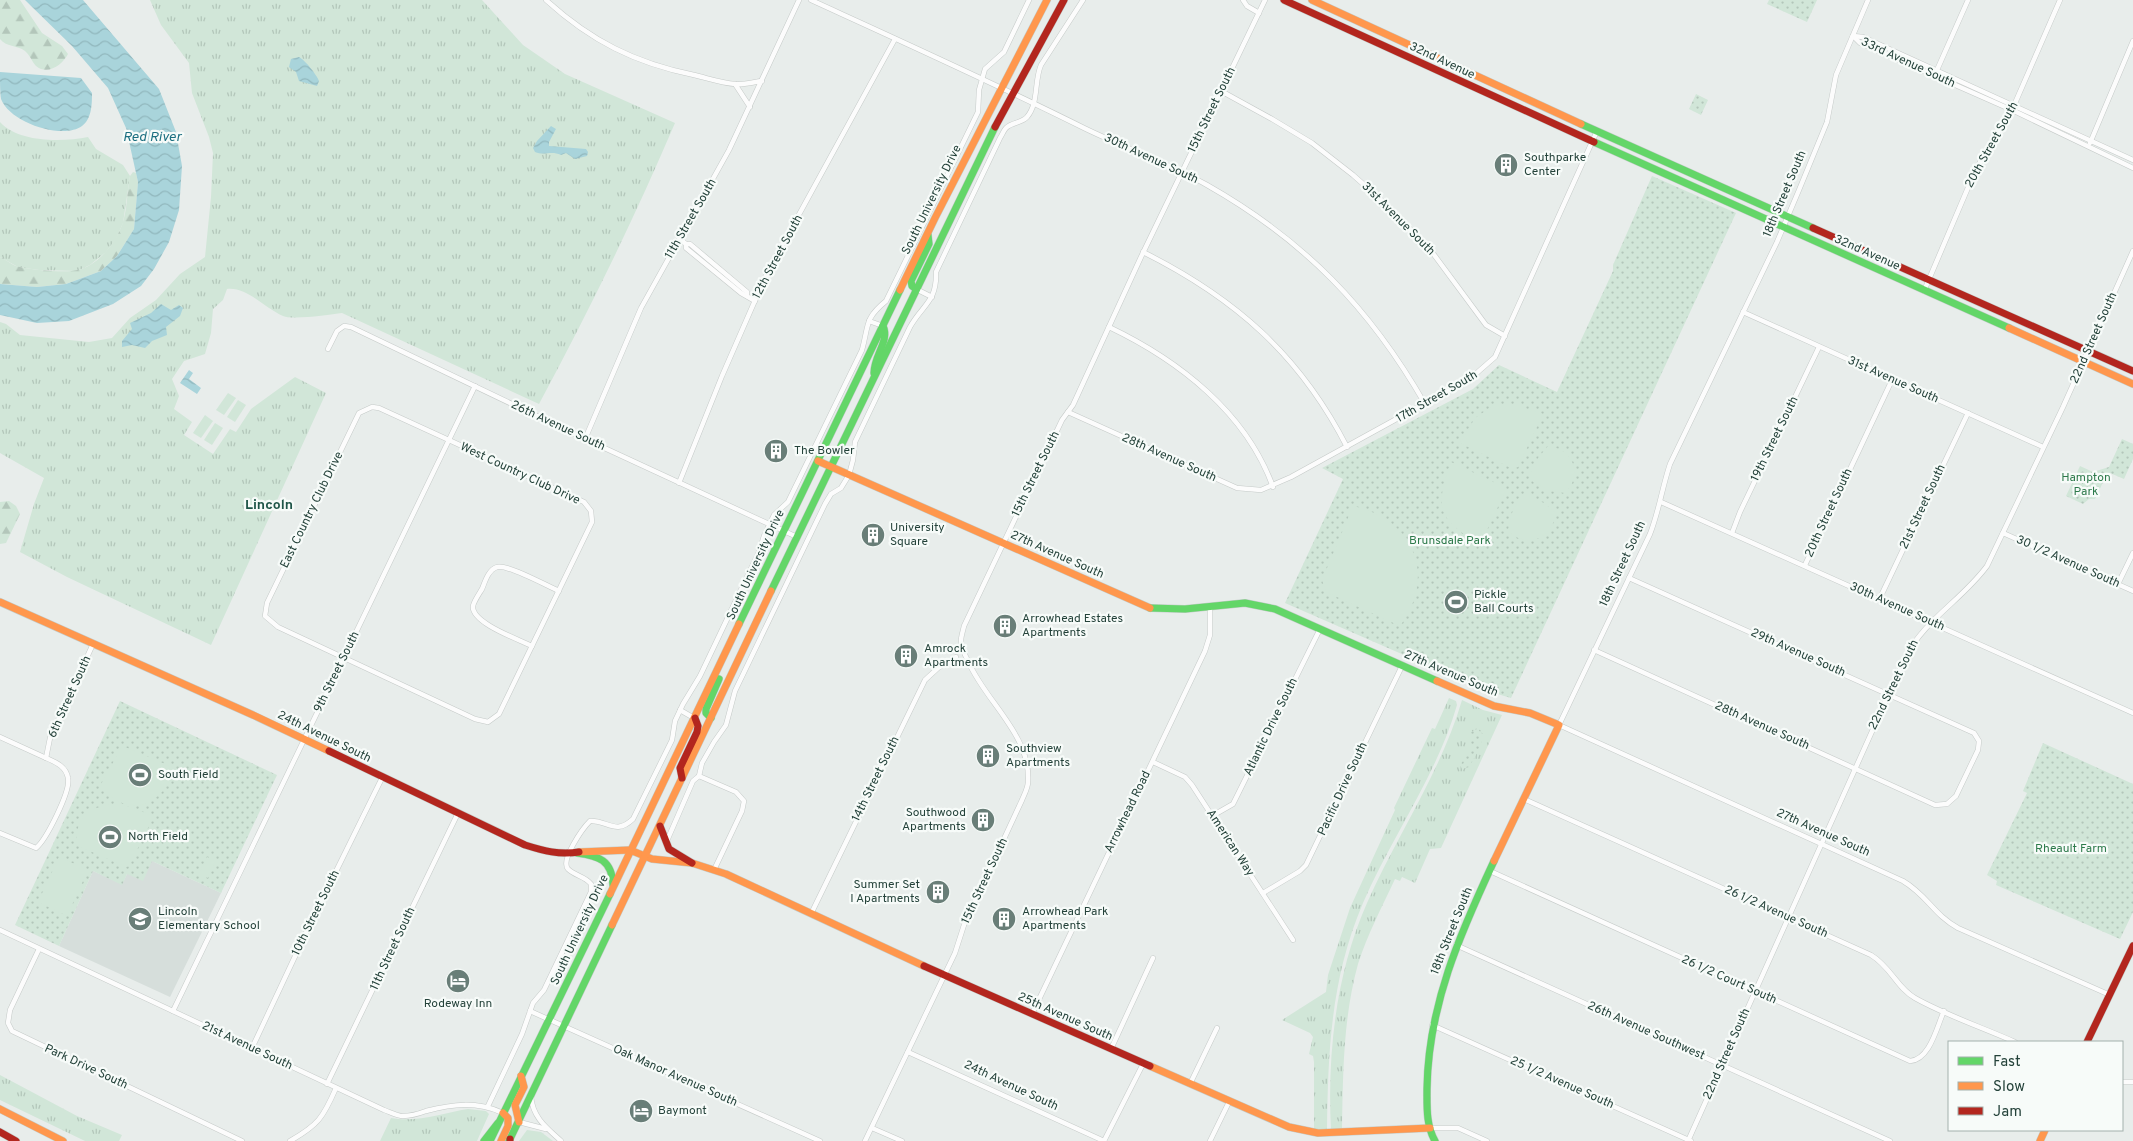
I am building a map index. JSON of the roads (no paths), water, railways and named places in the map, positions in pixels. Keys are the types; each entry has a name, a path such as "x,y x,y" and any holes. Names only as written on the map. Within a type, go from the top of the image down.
{"main road":[{"name":"South University Drive","path":"490,1141 928,232 1047,0"},
{"name":"South University Drive","path":"510,1140 916,289 1013,93 1064,0"},
{"name":"32nd Avenue","path":"1284,0 1592,142 2133,384"},
{"name":"32nd Avenue","path":"1312,0 1597,131 2133,371"},
{"path":"916,289 912,286 911,281 929,244 928,232"},
{"path":"874,377 874,361 886,339 883,326"},
{"name":"27th Avenue South","path":"818,461 1150,608 1185,609 1237,603 1261,605 1277,610 1490,704 1530,713 1560,725"},
{"name":"24th Avenue South","path":"0,602 116,653 538,850 567,854 630,850 645,856"},
{"path":"711,718 706,713 706,709 720,678 720,667"},
{"path":"682,778 680,768 697,732 698,726 695,718"},
{"name":"18th Street South","path":"1435,1141 1428,1120 1426,1083 1436,1004 1456,945 1560,725"},
{"path":"660,826 669,849 692,863"},
{"path":"577,853 592,855 602,859 608,865 613,876 612,889"},
{"name":"25th Avenue South","path":"645,856 692,863 714,870 1111,1050 1289,1127 1318,1133 1430,1128"},
{"path":"2087,1041 2133,946"},
{"path":"519,1122 516,1105 524,1087 521,1076"},
{"path":"0,1108 63,1141"},
{"path":"500,1141 508,1126 508,1118 502,1113"},
{"path":"484,1141 498,1123"},
{"path":"0,1132 16,1141"}],"street":[{"path":"546,0 567,19 588,34 632,57 653,65 735,84 762,81"},
{"name":"11th Street South","path":"584,439 641,308 716,177 799,0"},
{"name":"30th Avenue South","path":"811,0 982,78 1132,151 1182,172 1236,203 1275,229 1344,289 1376,329 1408,375 1425,404"},
{"path":"488,1106 522,1034 536,997 544,990 591,892 591,884 587,879 568,869 566,864 567,854 590,821 597,820 614,827 621,827 633,819 672,740 675,722 680,710 700,676 759,554 769,525 774,515 788,502 862,350 865,329 874,311 886,301 978,112 979,90 985,69 1004,52 1029,0"},
{"path":"666,844 672,826 693,781 699,776 702,762 726,725 735,691 820,514 831,494 842,488 853,460 854,442 910,327 932,297 936,282 936,272 1000,138 1006,127 1026,118 1036,93 1038,73 1083,0"},
{"path":"1243,0 1247,6 1258,13"},
{"name":"15th Street South","path":"866,1141 955,954 964,925 1022,800 1028,783 1026,759 1022,749 1000,712 975,677 961,642 964,626 1265,0"},
{"name":"18th Street South","path":"1560,725 1653,527 1670,464 1788,217 1825,127 1836,75 1868,0"},
{"path":"1934,76 1968,0"},
{"name":"20th Street South","path":"1924,291 1970,183 1982,158 2015,104 2060,0"},
{"name":"33rd Avenue South","path":"1853,36 1863,37 2015,104 2133,160"},
{"name":"33rd Avenue South","path":"1853,36 1860,43 2012,110 2133,168"},
{"name":"12th Street South","path":"679,483 768,273 895,39"},
{"path":"2088,147 2133,41"},
{"path":"735,84 750,108"},
{"name":"31st Avenue South","path":"1221,91 1312,144 1353,175 1389,207 1432,252 1486,325 1505,336"},
{"path":"1592,142 1597,131"},
{"name":"17th Street South","path":"1273,487 1472,378 1484,368 1495,356 1505,336 1592,142"},
{"path":"680,239 704,255 755,301"},
{"name":"22nd Street South","path":"1689,1141 1855,768 1913,643 1930,623 1972,586 1987,566 2084,362 2133,251"},
{"path":"1143,252 1183,272 1219,295 1255,325 1287,357 1317,396 1347,447"},
{"path":"916,289 932,297"},
{"name":"31st Avenue South","path":"1744,312 2044,447"},
{"path":"869,321 883,326"},
{"name":"26th Avenue South","path":"328,349 337,331 344,326 351,327 584,439 797,537"},
{"path":"1109,327 1143,344 1177,367 1208,392 1243,432 1265,467 1273,487"},
{"name":"19th Street South","path":"1732,532 1819,347"},
{"name":"20th Street South","path":"1805,565 1892,380"},
{"name":"9th Street South","path":"172,1011 344,659 474,386"},
{"name":"East Country Club Drive","path":"344,659 269,621 265,609 277,582 359,413 372,406 379,408 448,441"},
{"name":"28th Avenue South","path":"1068,412 1237,488 1252,490 1273,487"},
{"name":"21st Street South","path":"1879,600 1968,414"},
{"name":"West Country Club Drive","path":"344,659 475,719 488,722 500,714 592,522 593,516 584,502 448,441"},
{"name":"30th Avenue South","path":"1661,502 1732,532 1879,600 2133,713"},
{"name":"30 1/2 Avenue South","path":"2003,533 2133,592"},
{"path":"2118,584 2133,553"},
{"path":"532,646 483,622 474,614 473,606 490,572 497,567 507,568 558,591"},
{"name":"29th Avenue South","path":"1629,578 1974,733 1979,741 1978,750 1956,796 1947,804 1934,805 1929,803"},
{"name":"Arrowhead Road","path":"1032,1014 1205,651 1210,635 1210,607"},
{"name":"Atlantic Drive South","path":"1212,816 1233,804 1320,629"},
{"name":"6th Street South","path":"46,758 50,738 93,644"},
{"name":"28th Avenue South","path":"1594,650 1929,803"},
{"name":"14th Street South","path":"811,914 925,680 943,664 956,657"},
{"name":"Pacific Drive South","path":"1262,893 1300,871 1306,865 1402,666"},
{"path":"680,710 695,718"},
{"name":"27th Avenue South","path":"1560,725 1821,845 1896,877 1916,888 1940,917 1958,928 2110,995"},
{"path":"0,737 59,764 68,777 68,787 42,844 34,847 0,833"},
{"name":"American Way","path":"1153,762 1186,777 1293,940"},
{"path":"699,776 736,792 744,801 742,811 714,870"},
{"name":"10th Street South","path":"252,1048 382,778"},
{"name":"26 1/2 Avenue South","path":"1524,799 1879,960 1914,998 2013,1041"},
{"name":"11th Street South","path":"327,1084 458,813"},
{"name":"26 1/2 Court South","path":"1490,871 1910,1061 1920,1058 1925,1052 1944,1011"},
{"name":"21st Avenue South","path":"0,930 327,1084 400,1116 414,1115 453,1106 488,1106 502,1113"},
{"name":"26th Avenue Southwest","path":"1456,945 1890,1141"},
{"name":"Park Drive South","path":"39,949 10,1010 8,1023 12,1032 242,1141"},
{"path":"1111,1050 1153,958"},
{"name":"Oak Manor Avenue South","path":"530,1011 820,1141"},
{"name":"25 1/2 Avenue South","path":"1432,1025 1689,1141"},
{"path":"1190,1084 1217,1028"},
{"name":"24th Avenue South","path":"908,1052 1104,1141"},
{"path":"1104,1141 1143,1064"},
{"path":"290,1141 311,1129 321,1119 336,1088"},
{"path":"531,1097 532,1107 546,1129 561,1141"},
{"path":"1210,1141 1229,1102"},
{"path":"519,1122 546,1129"},
{"path":"872,1128 902,1141"},
{"name":"25th Avenue South","path":"1430,1128 1458,1128 1487,1141"}],"water":[{"name":"Red River","path":"25,0 83,0 159,89 176,132 182,166 179,210 169,242 154,269 141,286 113,304 69,321 37,323 0,315 0,284 37,287 66,284 101,271 117,256 134,229 138,182 126,128 108,88 72,46"},
{"path":"299,57 316,75 319,81 317,86 299,81 296,72 289,67 291,59"},
{"path":"0,72 81,78 92,93 91,111 88,119 82,126 73,130 63,131 50,130 26,122 6,108 1,99"},
{"path":"551,126 556,129 549,142 549,146 586,149 588,152 587,156 575,159 566,153 561,155 535,152 533,148 537,141"},
{"path":"161,304 171,310 179,305 183,308 180,316 166,327 167,335 152,341 145,348 132,345 122,347 122,341 132,329 130,323 151,313"},
{"path":"189,370 193,373 189,379 201,388 197,394 180,383"}],"place":[{"name":"Southparke Center","path":"1506,165"},
{"name":"The Bowler","path":"776,451"},
{"name":"University Square","path":"873,535"},
{"name":"Pickle Ball Courts","path":"1456,602"},
{"name":"Arrowhead Estates Apartments","path":"1005,626"},
{"name":"Amrock Apartments","path":"906,656"},
{"name":"Southview Apartments","path":"988,756"},
{"name":"South Field","path":"140,775"},
{"name":"Southwood Apartments","path":"983,820"},
{"name":"North Field","path":"110,837"},
{"name":"Summer Set I Apartments","path":"938,892"},
{"name":"Lincoln Elementary School","path":"140,919"},
{"name":"Arrowhead Park Apartments","path":"1004,919"},
{"name":"Rodeway Inn","path":"458,981"},
{"name":"Baymont","path":"641,1111"}],"district":[{"name":"Lincoln","path":"269,505"}],"park label":[{"name":"Hampton Park","path":"2086,485"},
{"name":"Brunsdale Park","path":"1450,541"},
{"name":"Rheault Farm","path":"2071,849"}]}
